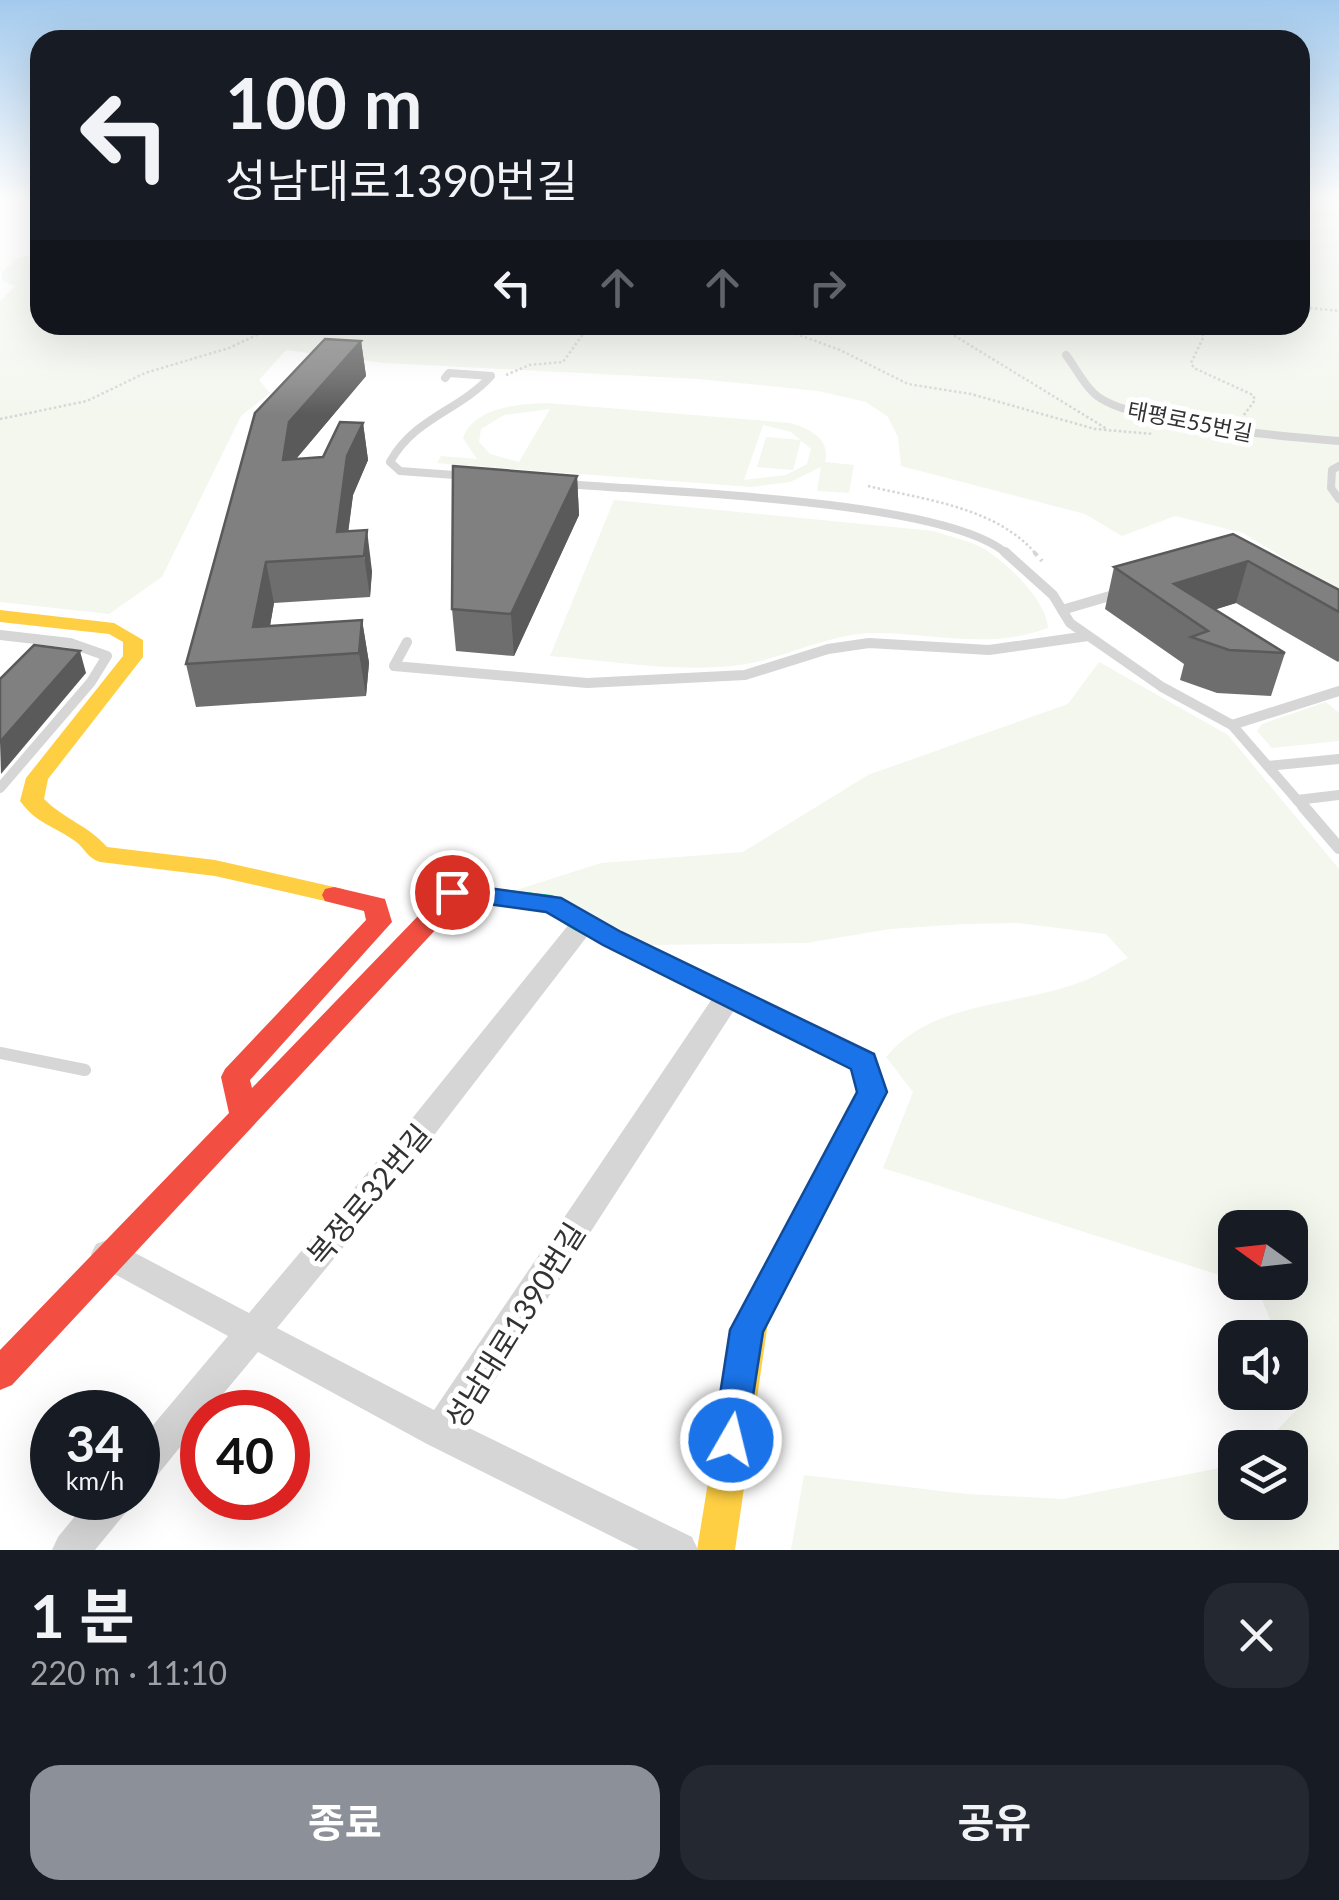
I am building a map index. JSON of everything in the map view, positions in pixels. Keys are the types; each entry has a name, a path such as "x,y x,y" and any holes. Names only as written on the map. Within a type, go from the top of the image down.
{"street":[{"path":"0,616 114,628 134,640 133,657 37,778 32,801 52,820 86,836 100,854 117,859 215,868 376,905 379,922 366,939 235,1077 244,1115"},
{"path":"0,1374 107,1254 244,1115 452,892 552,904 583,924 728,998 864,1062 872,1092 747,1330 716,1550"},
{"name":"복정로32번길","path":"160,1443 400,1156 583,924"},
{"name":"성남대로1390번길","path":"679,1550 440,1432 728,998"},
{"path":"107,1254 440,1432"},
{"path":"71,1550 96,1520"}],"lane":[{"name":"태평로55번길","path":"1066,356 1075,372 1107,403 1271,436 1339,441"},
{"path":"445,378 449,373 491,376"},
{"path":"478,477 400,470 390,462 423,419 478,393 491,376"},
{"path":"1339,466 1332,470 1331,488 1339,498"},
{"path":"556,483 863,510 957,529 996,542 1027,568 1088,636 1162,687 1232,725 1339,848"},
{"path":"1062,610 1136,588"},
{"path":"0,636 70,643 108,656 91,682 0,788"},
{"path":"407,642 394,666 588,683 744,674 828,649 869,643 989,650 1088,636"},
{"path":"1232,725 1339,691"},
{"path":"1268,766 1339,758"},
{"path":"1297,800 1339,796"},
{"path":"0,1054 85,1070"}],"path":[{"path":"1310,308 1339,311"},
{"path":"0,419 87,401 145,373 229,348 257,335"},
{"path":"491,376 563,362 582,335"},
{"path":"795,335 908,384 971,394 1111,432 953,335"},
{"path":"1203,335 1191,363 1194,368 1240,385 1255,400 1242,417 1223,426"}],"shaded area":[{"path":"30,270 30,335 1310,335 1310,270 1339,270 1339,591 1243,533 1175,516 1122,536 1085,514 901,466 898,437 888,417 866,402 818,391 699,379 384,363 286,350 259,380 270,393 241,416 162,577 109,614 0,602 0,301 15,286 3,281 1,273"},
{"path":"546,403 790,423 822,441 825,462 854,465 849,493 817,491 821,467 790,482 751,487 437,463 441,456 477,459 463,438 487,414 510,406","holes":["550,409 519,462 490,454 479,442 481,429 504,415","763,425 791,432 811,449 807,464 786,475 744,480"]},
{"path":"766,437 801,440 793,470 757,467"},
{"path":"614,500 934,531 980,547 1005,565 1034,595 1048,628 1026,635 983,639 857,634 757,662 717,667 669,667 550,656"},
{"path":"1099,662 1228,735 1339,869 1339,1550 791,1550 804,1475 967,1494 1062,1499 1218,1468 1218,1520 1308,1520 1308,1430 1277,1430 1296,1410 1308,1410 1308,1320 1270,1320 1262,1300 1308,1300 1308,1210 1218,1210 1218,1275 883,1168 913,1092 886,1057 928,1024 953,1014 1061,989 1092,978 1128,958 1106,934 1018,923 965,924 890,929 806,943 652,945 510,892 601,863 743,852 868,775 1068,704"},
{"path":"1326,702 1339,713 1339,741 1272,748 1257,731 1262,724"}],"building":[{"path":"325,339 361,341 289,422 283,460 323,457 340,422 363,423 347,456 337,532 367,530 364,556 266,562 253,627 362,620 359,653 186,664 255,413"},
{"path":"453,466 577,476 511,614 452,609"},
{"path":"1233,534 1339,590 1339,612 1248,561 1174,584 1285,653 1229,650 1191,637 1208,631 1114,567"},
{"path":"34,645 80,651 0,742 0,679"}],"traffic: fast":[{"path":"456,892 552,904 583,924 864,1062 872,1093 751,1322"}],"traffic: slow":[{"path":"0,616 114,629 133,640 133,657 37,778 32,801 51,820 85,836 100,854 215,868 334,895"},
{"path":"716,1550 751,1322"}],"traffic: jam":[{"path":"0,1374 456,892"},
{"path":"244,1115 235,1077 379,922 376,905 334,895"}],"route":[{"path":"452,892 552,904 583,924 728,998 864,1062 872,1092 806,1225 747,1330 731,1440"}]}
